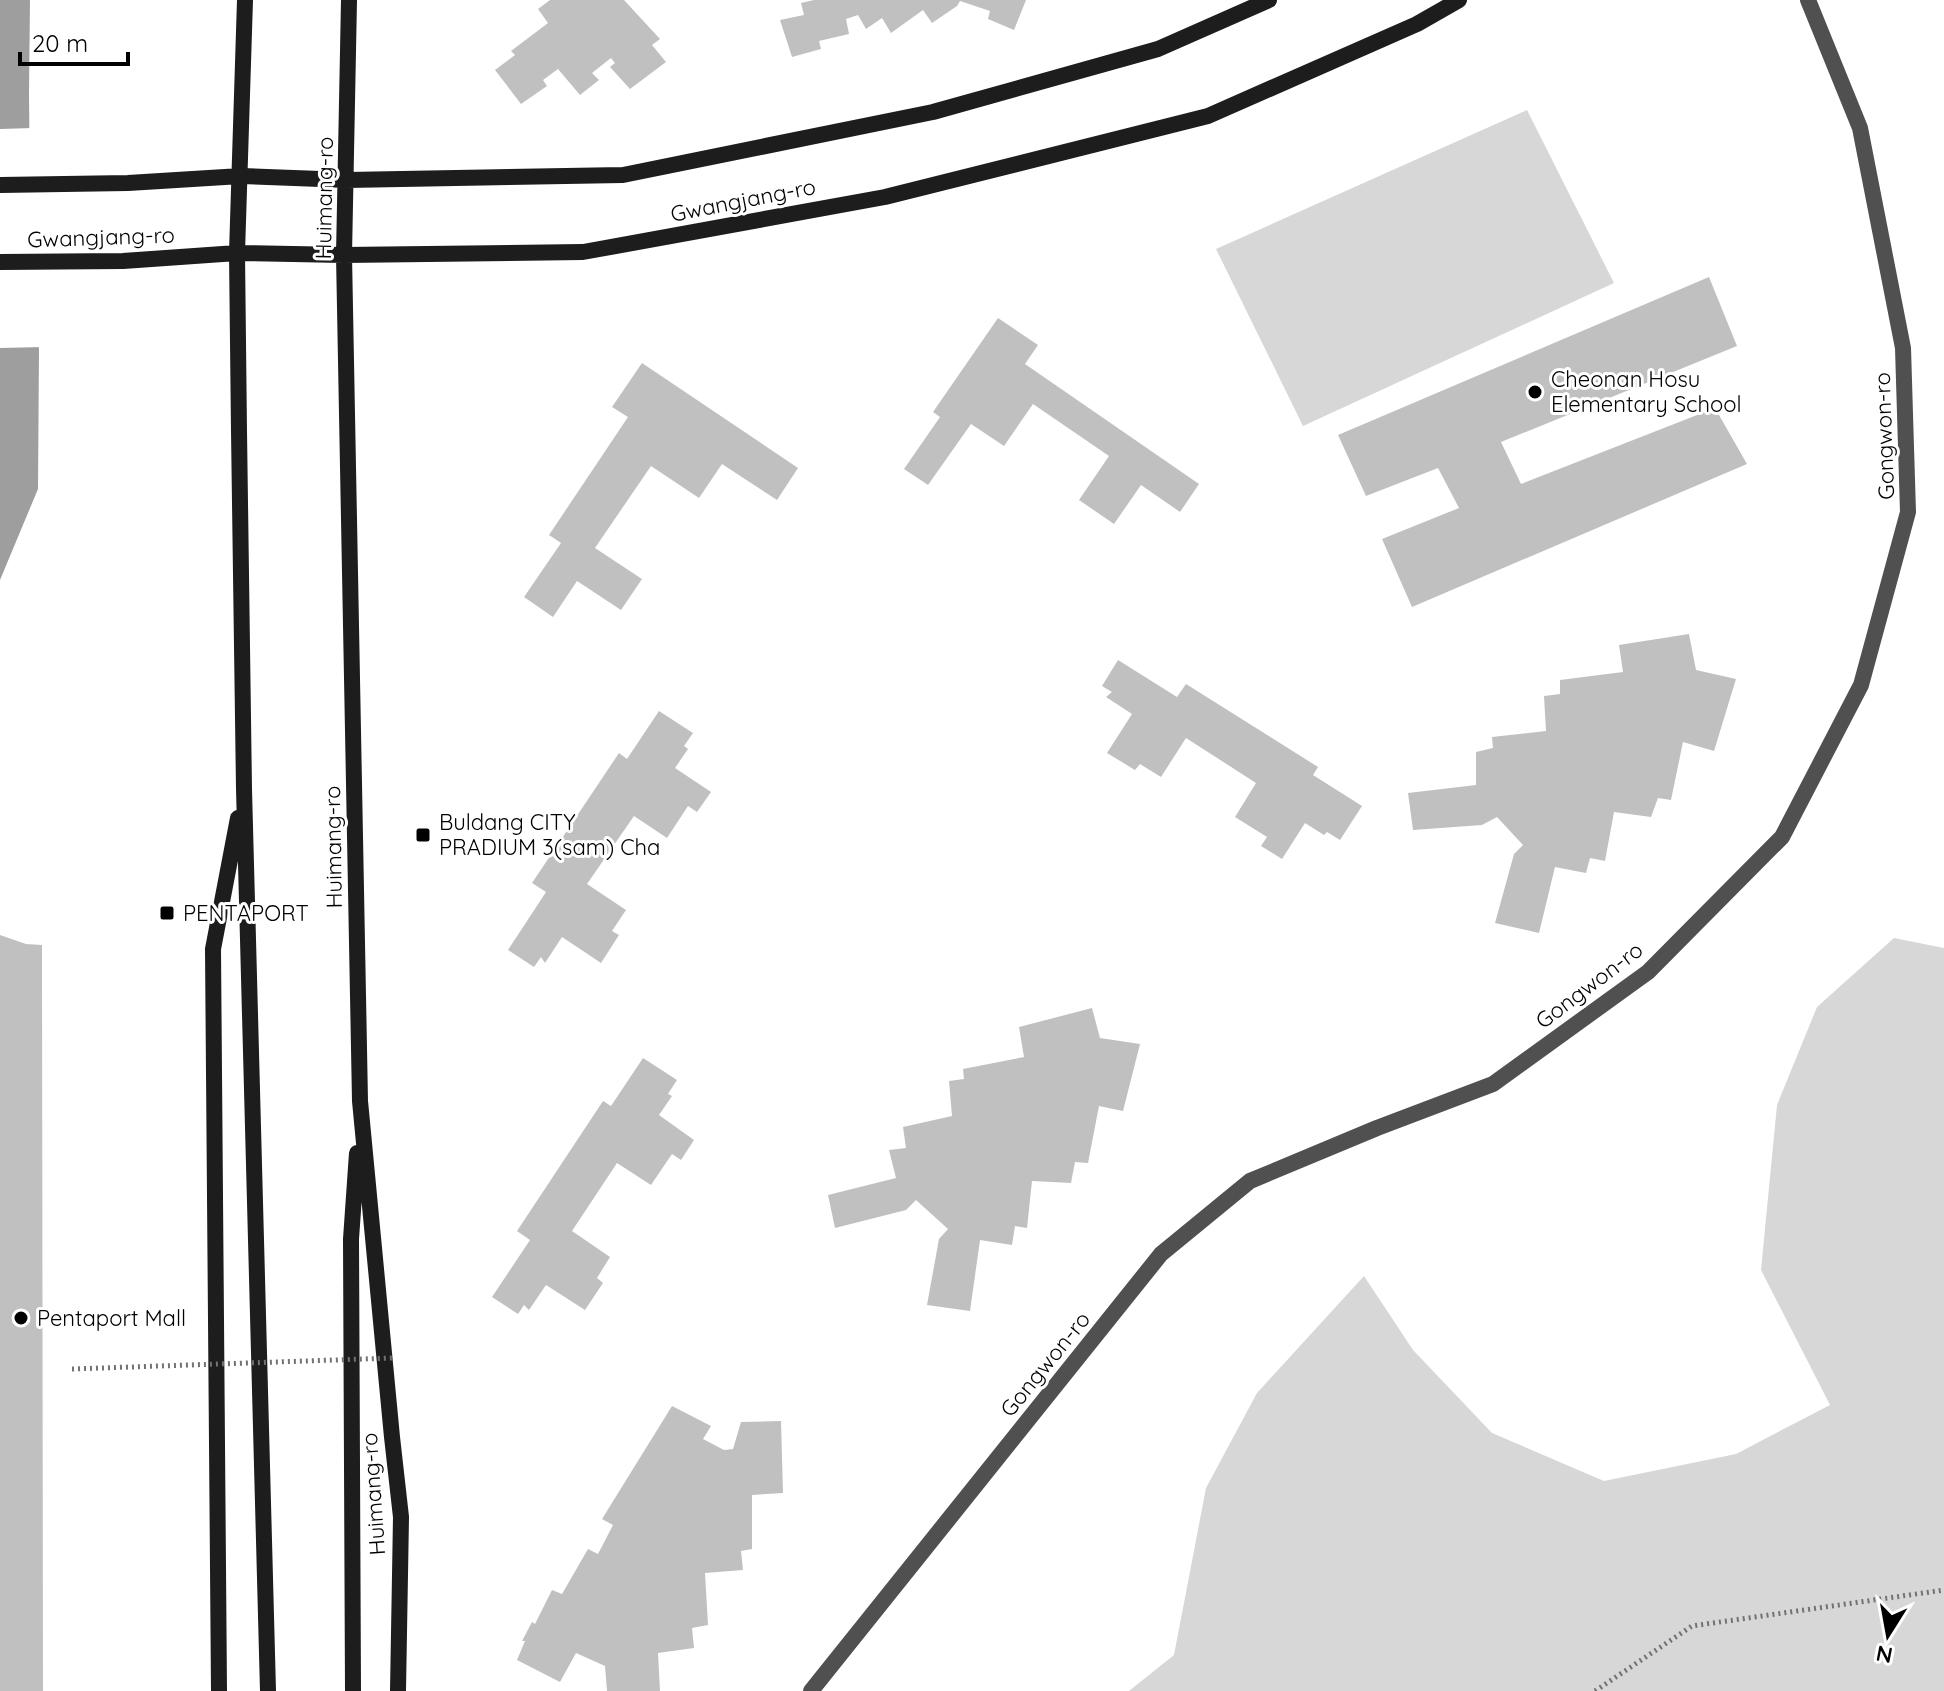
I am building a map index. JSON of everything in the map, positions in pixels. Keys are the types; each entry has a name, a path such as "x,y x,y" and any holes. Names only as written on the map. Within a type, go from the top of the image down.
{"main road":[{"path":"245,0 237,253 244,789 268,1691"},
{"name":"Huimang-ro","path":"349,0 344,255 360,1101 401,1517 398,1691"},
{"path":"0,185 128,183 241,176 347,180 623,175 933,112 1158,49 1269,0"},
{"name":"Gwangjang-ro","path":"0,262 123,261 237,253 583,252 885,197 1208,116 1417,24 1459,0"},
{"path":"219,1691 213,949 244,789"},
{"path":"353,1691 351,1239 360,1101"}],"street":[{"name":"Gongwon-ro","path":"811,1691 1161,1254 1250,1181 1493,1084 1648,972 1782,837 1861,685 1908,512 1903,348 1860,128 1808,0"}],"path":[{"path":"72,1369 393,1358"},
{"path":"1595,1691 1692,1626 1944,1590"}],"shaded area":[{"path":"0,0 30,0 31,298 39,349 38,489 0,580"},
{"path":"1527,110 1614,283 1303,426 1216,249"},
{"path":"1894,938 1944,948 1944,1691 1129,1691 1174,1655 1206,1488 1257,1393 1364,1276 1413,1350 1492,1433 1604,1481 1736,1454 1830,1405 1761,1270 1777,1105 1817,1007"}],"pier":[{"path":"33,128 35,298 43,347 0,348 0,129"}],"building":[{"path":"550,0 624,0 660,39 652,45 666,62 630,89 610,67 615,63 611,58 592,73 599,80 580,95 558,69 543,80 547,86 521,104 495,70 515,55 511,51 548,23 538,9"},
{"path":"814,0 1026,0 1014,30 988,19 990,11 960,1 932,23 923,10 891,33 882,18 866,29 858,15 846,19 849,34 819,41 821,49 792,57 780,20 804,15 801,3"},
{"path":"1709,277 1737,346 1501,442 1521,484 1715,408 1747,464 1412,607 1382,539 1459,508 1438,468 1366,496 1338,435"},
{"path":"998,318 1038,345 1025,364 1199,484 1180,512 1141,485 1114,524 1079,500 1109,456 1033,404 1004,446 971,424 928,485 904,469 940,417 933,412"},
{"path":"642,363 798,468 777,500 722,464 699,498 651,466 595,548 642,579 621,610 577,581 553,617 524,597 561,543 549,535 628,417 612,407"},
{"path":"1689,634 1696,670 1736,679 1714,751 1683,742 1671,800 1658,798 1651,817 1614,812 1605,861 1590,858 1586,873 1555,867 1539,933 1495,923 1514,854 1523,845 1497,817 1482,825 1413,830 1408,793 1476,785 1476,752 1493,748 1492,737 1546,731 1544,696 1560,694 1560,680 1623,672 1619,645"},
{"path":"1118,660 1177,697 1186,684 1318,767 1313,775 1362,806 1340,840 1327,832 1324,835 1305,823 1282,859 1261,846 1267,837 1235,817 1256,783 1186,738 1161,777 1140,764 1135,770 1107,753 1132,714 1106,697 1112,692 1102,686"},
{"path":"659,711 693,733 684,746 688,749 675,768 711,792 697,812 688,806 667,838 634,816 587,884 626,910 612,931 619,935 601,963 562,937 545,963 541,957 534,967 508,950 546,892 532,883 619,753 627,759"},
{"name":"Pentaport Mall","path":"0,935 26,944 42,945 43,1691 0,1691"},
{"path":"1092,1008 1100,1038 1140,1044 1123,1111 1099,1106 1088,1163 1075,1162 1071,1183 1032,1181 1027,1228 1015,1226 1012,1245 980,1240 970,1311 927,1305 939,1239 948,1229 916,1200 906,1210 835,1228 828,1195 896,1178 889,1150 906,1148 903,1127 952,1116 949,1081 964,1079 963,1069 1024,1057 1019,1027"},
{"path":"643,1058 677,1080 668,1094 672,1096 659,1115 694,1140 681,1160 672,1154 651,1185 617,1163 572,1231 610,1257 597,1278 603,1283 585,1310 546,1285 529,1310 524,1305 518,1314 492,1297 530,1240 517,1231 603,1101 611,1106"},
{"path":"672,1406 711,1426 703,1439 724,1450 733,1449 741,1422 781,1421 783,1493 752,1495 752,1549 741,1551 743,1570 705,1573 708,1625 692,1628 694,1648 658,1653 660,1691 607,1691 605,1666 576,1653 560,1682 517,1660 525,1641 522,1641 532,1622 535,1624 552,1590 562,1594 588,1549 598,1554 613,1525 602,1519"}],"place":[{"name":"Cheonan Hosu Elementary School","path":"1535,392"},
{"name":"Buldang CITY PRADIUM 3(sam) Cha","path":"423,835"},
{"name":"PENTAPORT","path":"167,913"},
{"name":"Pentaport Mall","path":"21,1318"}]}
